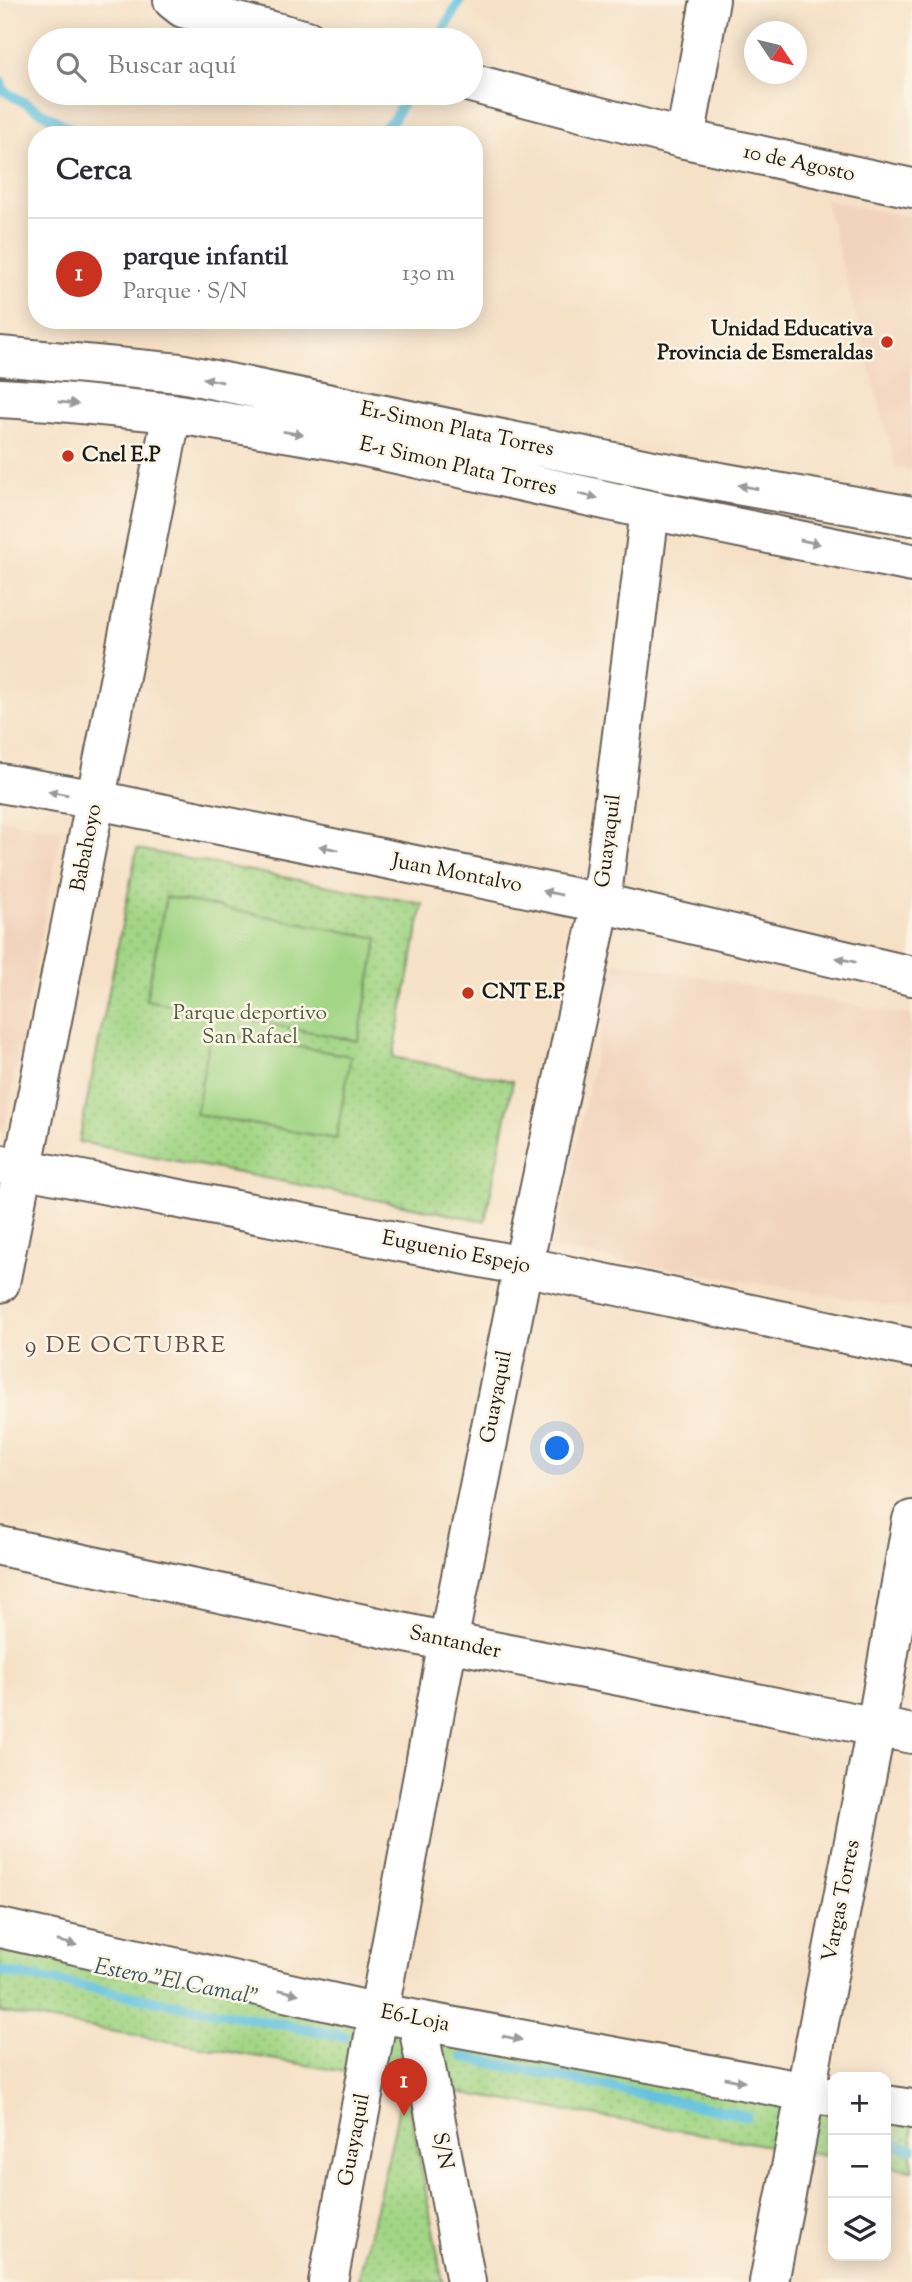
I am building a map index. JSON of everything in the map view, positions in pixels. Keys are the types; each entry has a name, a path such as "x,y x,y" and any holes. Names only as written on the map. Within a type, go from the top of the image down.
{"main road":[{"path":"173,0 183,8 260,28"},
{"path":"685,139 710,0"},
{"name":"10 de Agosto","path":"483,86 685,139 912,188"},
{"name":"E1-Simon Plata Torres","path":"0,356 180,373 658,471 912,516"},
{"name":"E-1 Simon Plata Torres","path":"0,398 172,413 333,440 650,510 912,563"},
{"name":"Babahoyo","path":"0,1283 12,1166 97,800 172,413"},
{"name":"Guayaquil","path":"328,2282 448,1642 523,1266 601,903 650,510"},
{"name":"Juan Montalvo","path":"0,783 97,800 601,903 912,976"},
{"name":"Euguenio Espejo","path":"12,1166 523,1266 912,1348"},
{"name":"Vargas Torres","path":"769,2282 818,2095 894,1731 912,1520"},
{"name":"Santander","path":"0,1546 448,1642 894,1731"},
{"name":"E6-Loja","path":"0,1928 417,2020 818,2095"},
{"name":"S/N","path":"417,2020 466,2282"},
{"path":"891,2106 912,2109"}],"shaded area":[{"name":"Unidad Educativa Provincia de Esmeraldas","path":"825,200 912,217 912,471 896,467"},
{"path":"0,819 61,830 4,1131 0,1130"},
{"path":"615,961 912,1016 912,1293 909,1309 555,1249"}],"green space":[{"name":"Parque deportivo San Rafael","path":"137,849 423,904 393,1057 513,1081 485,1221 79,1142"},
{"path":"166,897 378,938 358,1041 146,1000"},
{"path":"211,1031 351,1056 336,1139 196,1114"},
{"path":"0,1941 828,2099 828,2156 405,2083 443,2282 358,2282 404,2082 0,2012"},
{"path":"891,2111 912,2115 912,2170 891,2167"}],"waterway":[{"path":"445,28 460,0"},
{"path":"0,80 4,91 28,105"},
{"path":"29,105 66,126"},
{"path":"386,126 393,120 401,105"},
{"name":"Estero \"El Camal\"","path":"0,1971 344,2036"},
{"name":"Estero \"El Camal\"","path":"463,2057 747,2116"},
{"name":"Estero \"El Camal\"","path":"891,2143 912,2149"}],"place":[{"name":"Unidad Educativa Provincia de Esmeraldas","path":"887,342"},
{"name":"Cnel E.P","path":"68,456"},
{"name":"CNT E.P","path":"468,993"},
{"name":"parque infantil","path":"404,2116"}],"district":[{"name":"9 DE OCTUBRE","path":"126,1346"}]}
